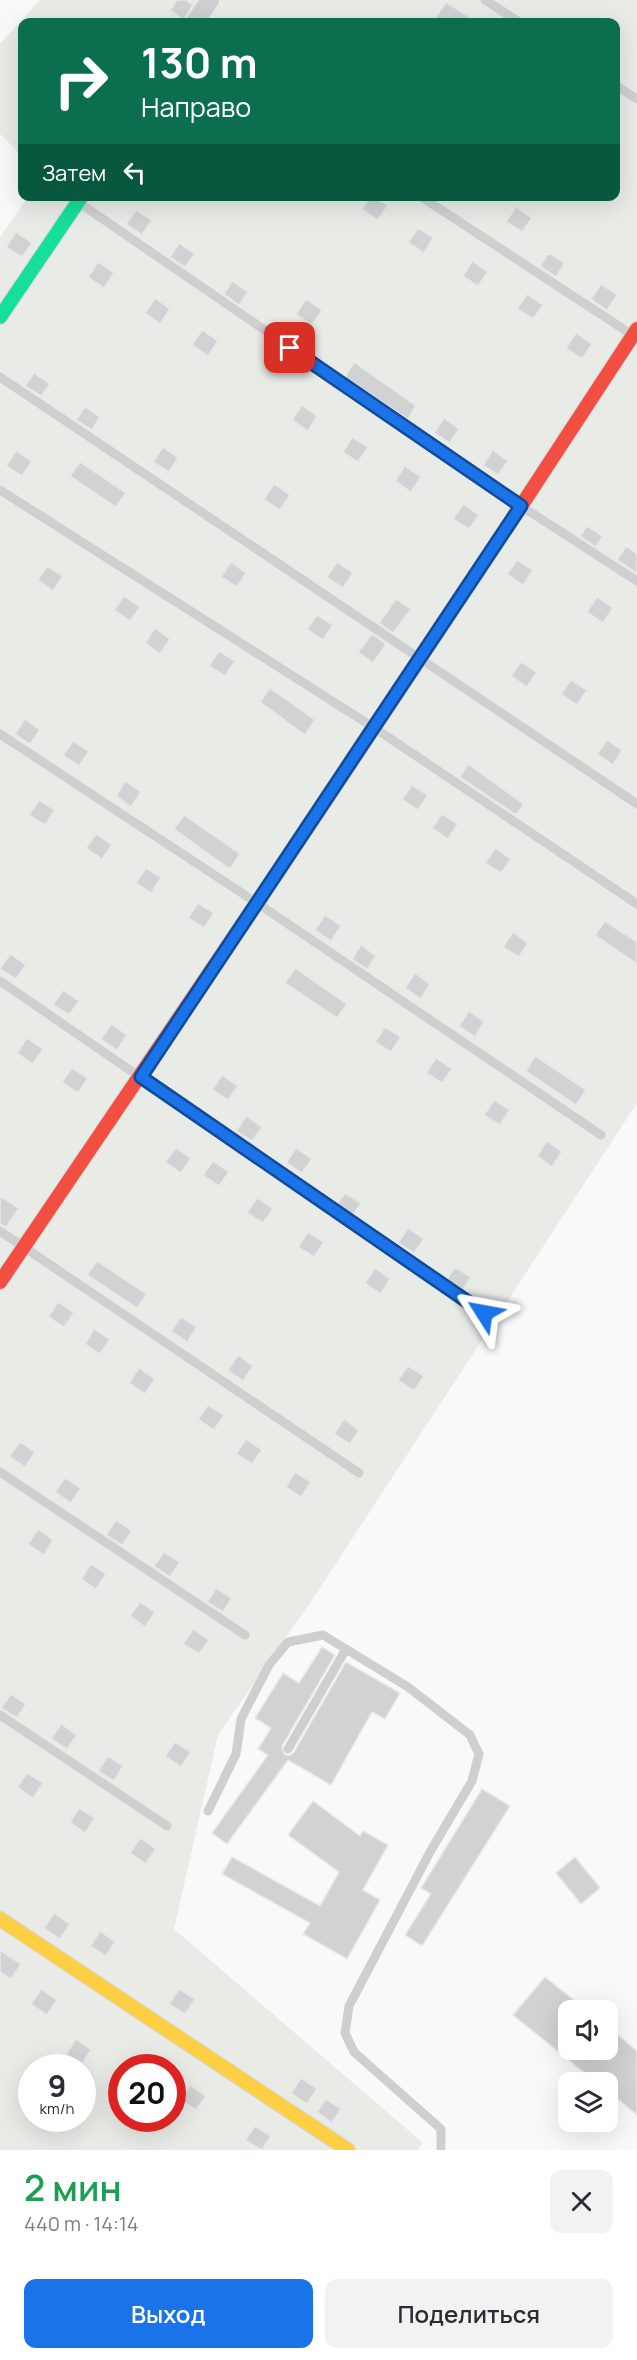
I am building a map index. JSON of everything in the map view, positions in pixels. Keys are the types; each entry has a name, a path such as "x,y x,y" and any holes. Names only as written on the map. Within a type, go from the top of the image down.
{"street":[{"path":"198,18 210,0"},
{"path":"0,317 79,201"},
{"path":"0,1282 141,1077 636,334"},
{"path":"0,1919 348,2150"}],"lane":[{"path":"485,0 513,18"},
{"path":"620,88 637,99"},
{"path":"83,201 521,506 637,581"},
{"path":"428,201 636,334"},
{"path":"0,377 420,661 637,804"},
{"path":"0,490 373,727 637,903"},
{"path":"0,734 601,1135"},
{"path":"0,981 484,1313"},
{"path":"0,1231 359,1473"},
{"path":"0,1472 245,1635"},
{"path":"208,1811 236,1755 242,1719 269,1665 288,1642 323,1635 408,1686 470,1735 478,1754 472,1781 430,1852 349,2006 345,2033 354,2052 441,2129 441,2150"},
{"path":"288,1749 346,1649"},
{"path":"0,1715 167,1826"}],"shaded area":[{"path":"40,0 637,0 637,1103 312,1600 218,1735 174,1929 423,2143 418,2150 0,2150 0,237 25,201 620,201 620,18 24,18"},
{"path":"18,24 18,152 0,134 0,44"}],"building":[{"path":"177,0 186,0 193,5 185,18 181,18 170,10"},
{"path":"446,2 471,18 436,18"},
{"path":"368,201 380,201 388,205 378,220 362,209"},
{"path":"516,207 532,218 522,232 506,222"},
{"path":"136,210 152,220 142,235 126,224"},
{"path":"418,228 433,238 424,253 408,242"},
{"path":"16,232 32,243 22,257 6,247"},
{"path":"179,243 195,254 185,267 170,257"},
{"path":"549,253 565,263 556,277 540,266"},
{"path":"472,261 488,272 478,286 463,276"},
{"path":"98,262 114,273 104,288 88,277"},
{"path":"232,281 248,292 239,305 224,294"},
{"path":"601,284 617,295 607,310 591,299"},
{"path":"527,294 543,305 533,319 517,309"},
{"path":"155,298 170,309 160,324 145,313"},
{"path":"306,299 322,310 312,325 296,314"},
{"path":"202,330 218,341 208,356 192,345"},
{"path":"576,333 592,344 582,359 566,348"},
{"path":"354,362 416,406 408,419 345,377"},
{"path":"34,373 50,384 41,396 25,386"},
{"path":"302,405 317,416 308,431 292,420"},
{"path":"85,407 100,417 92,430 76,420"},
{"path":"444,418 459,429 450,443 434,433"},
{"path":"352,437 368,447 358,462 343,452"},
{"path":"163,447 178,458 169,472 153,462"},
{"path":"493,450 508,461 498,475 483,465"},
{"path":"16,451 32,461 22,476 6,466"},
{"path":"80,462 126,493 116,507 70,476"},
{"path":"405,466 421,477 411,492 395,481"},
{"path":"274,484 290,495 280,510 264,499"},
{"path":"463,504 479,515 469,529 453,519"},
{"path":"587,526 603,536 596,547 580,536"},
{"path":"626,546 637,554 637,573 617,560"},
{"path":"517,560 533,570 523,585 507,574"},
{"path":"231,562 246,573 237,587 221,577"},
{"path":"337,562 353,573 343,588 327,577"},
{"path":"47,566 63,576 53,591 38,580"},
{"path":"124,596 140,607 130,621 114,610"},
{"path":"597,597 613,608 603,623 587,612"},
{"path":"396,599 411,609 393,633 379,623"},
{"path":"317,615 333,625 323,640 307,629"},
{"path":"155,628 170,639 160,654 145,643"},
{"path":"372,634 386,644 373,663 358,652"},
{"path":"219,651 235,661 225,676 209,666"},
{"path":"521,662 537,672 527,687 511,676"},
{"path":"571,680 587,690 577,705 561,694"},
{"path":"270,688 315,720 305,735 260,702"},
{"path":"25,719 40,730 30,744 15,734"},
{"path":"607,740 622,750 613,765 597,754"},
{"path":"73,741 89,751 79,766 63,755"},
{"path":"468,764 524,804 516,815 460,777"},
{"path":"125,781 141,792 131,807 116,796"},
{"path":"412,785 428,795 418,810 402,799"},
{"path":"39,800 55,810 45,825 29,815"},
{"path":"442,814 458,824 448,839 432,828"},
{"path":"184,815 240,854 230,869 174,829"},
{"path":"96,834 112,845 102,859 86,848"},
{"path":"495,848 511,859 501,873 485,863"},
{"path":"146,868 161,878 151,893 136,883"},
{"path":"198,903 214,913 204,928 188,918"},
{"path":"325,915 341,926 331,941 315,930"},
{"path":"605,921 637,942 637,964 595,935"},
{"path":"513,932 528,943 519,957 503,947"},
{"path":"361,945 376,956 367,969 352,959"},
{"path":"10,954 26,965 16,979 0,969"},
{"path":"295,968 347,1004 337,1018 285,983"},
{"path":"415,973 430,984 421,999 405,988"},
{"path":"63,990 79,1001 69,1015 53,1005"},
{"path":"469,1011 484,1022 475,1037 459,1026"},
{"path":"111,1024 127,1035 117,1050 101,1039"},
{"path":"385,1027 401,1037 391,1052 375,1042"},
{"path":"27,1038 43,1049 33,1064 17,1053"},
{"path":"535,1056 586,1090 576,1105 526,1071"},
{"path":"436,1058 452,1069 442,1083 426,1073"},
{"path":"72,1068 88,1078 78,1093 62,1082"},
{"path":"222,1075 238,1086 228,1100 212,1090"},
{"path":"494,1100 510,1110 500,1125 484,1115"},
{"path":"246,1116 262,1127 252,1141 236,1131"},
{"path":"547,1141 562,1152 552,1167 537,1156"},
{"path":"176,1148 191,1158 181,1173 165,1162"},
{"path":"296,1148 312,1159 302,1173 286,1163"},
{"path":"213,1161 229,1172 219,1186 203,1175"},
{"path":"345,1193 361,1203 353,1215 337,1204"},
{"path":"0,1196 19,1208 6,1227 0,1224"},
{"path":"257,1198 273,1209 263,1223 247,1213"},
{"path":"408,1228 424,1239 414,1253 398,1243"},
{"path":"308,1232 324,1242 314,1257 298,1247"},
{"path":"97,1261 147,1294 137,1308 87,1275"},
{"path":"455,1267 471,1277 463,1290 447,1279"},
{"path":"375,1268 390,1279 381,1294 365,1283"},
{"path":"58,1302 74,1313 64,1327 48,1317"},
{"path":"181,1317 197,1327 187,1342 171,1331"},
{"path":"94,1329 110,1339 100,1354 85,1344"},
{"path":"238,1355 253,1366 243,1381 228,1370"},
{"path":"408,1366 424,1376 414,1391 398,1380"},
{"path":"139,1368 155,1379 145,1394 129,1383"},
{"path":"208,1405 224,1415 214,1430 198,1419"},
{"path":"344,1419 359,1430 350,1444 334,1434"},
{"path":"246,1439 262,1450 252,1464 236,1454"},
{"path":"20,1442 35,1452 25,1467 9,1456"},
{"path":"295,1472 311,1482 301,1497 286,1487"},
{"path":"65,1478 81,1488 71,1503 55,1492"},
{"path":"116,1520 132,1531 122,1545 106,1535"},
{"path":"38,1529 53,1540 44,1555 28,1544"},
{"path":"164,1552 180,1562 170,1577 154,1566"},
{"path":"91,1564 106,1574 96,1589 81,1579"},
{"path":"216,1588 232,1598 223,1612 207,1602"},
{"path":"140,1602 155,1612 145,1627 130,1616"},
{"path":"193,1629 209,1640 199,1654 183,1644"},
{"path":"322,1647 335,1655 282,1746 284,1754 289,1756 294,1752 346,1662 400,1693 385,1719 372,1712 331,1785 288,1760 227,1844 212,1833 268,1755 258,1749 271,1728 255,1718 283,1673 299,1683"},
{"path":"11,1694 26,1704 17,1718 1,1708"},
{"path":"61,1724 77,1735 67,1749 51,1739"},
{"path":"175,1742 191,1752 181,1767 165,1756"},
{"path":"108,1756 123,1766 114,1781 98,1771"},
{"path":"27,1773 43,1783 33,1798 17,1787"},
{"path":"482,1789 510,1806 422,1946 405,1935 431,1894 421,1888"},
{"path":"313,1801 360,1836 363,1831 388,1845 363,1890 380,1900 347,1959 303,1934 310,1923 222,1874 232,1857 320,1906 339,1872 288,1835"},
{"path":"79,1808 95,1818 85,1833 70,1822"},
{"path":"140,1838 156,1849 146,1864 130,1853"},
{"path":"575,1857 600,1888 581,1904 556,1873"},
{"path":"54,1913 70,1924 60,1939 44,1928"},
{"path":"100,1931 115,1942 106,1956 90,1946"},
{"path":"0,1950 21,1964 11,1979 0,1972"},
{"path":"545,1977 574,2000 558,2000 558,2051 513,2015"},
{"path":"41,1989 57,2000 47,2015 31,2004"},
{"path":"179,1989 195,1999 185,2014 169,2004"},
{"path":"618,2035 637,2051 637,2115 618,2099 618,2072 584,2072 569,2060 618,2060"},
{"path":"76,2039 91,2050 88,2054 66,2054"},
{"path":"301,2078 317,2089 307,2104 291,2093"},
{"path":"190,2085 206,2096 196,2110 186,2104 186,2091"},
{"path":"326,2099 341,2109 332,2123 317,2112"},
{"path":"255,2126 271,2136 262,2150 245,2140"}],"traffic: fast":[{"path":"0,317 79,201"},
{"path":"261,897 506,529"}],"traffic: slow":[{"path":"0,1919 348,2150"}],"traffic: jam":[{"path":"506,529 637,329"},
{"path":"0,1282 261,897"}],"route":[{"path":"290,348 521,506 141,1077 484,1313"}]}
